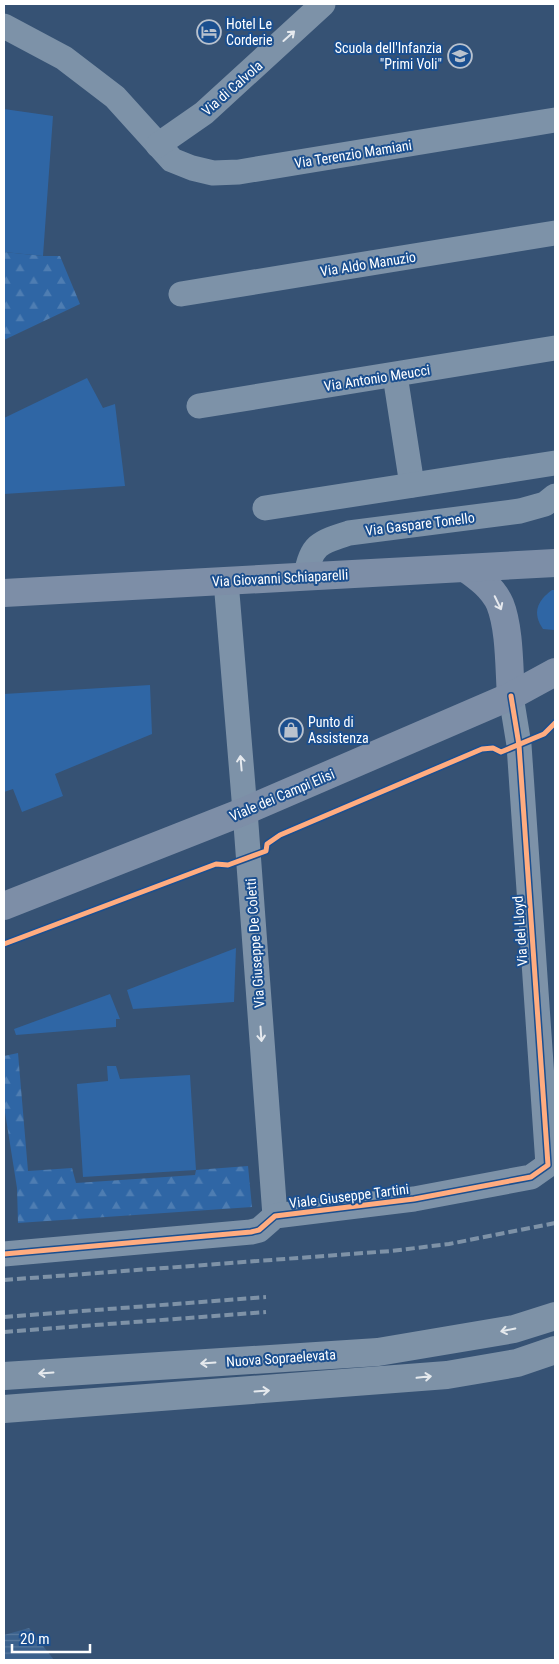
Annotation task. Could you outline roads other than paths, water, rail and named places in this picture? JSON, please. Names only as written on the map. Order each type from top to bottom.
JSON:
[{"type":"highway","name":"Nuova Sopraelevata","points":[[4,1376],[378,1352],[514,1329],[555,1316]]},
{"type":"highway","points":[[4,1409],[447,1375],[517,1363],[555,1350]]},
{"type":"highway","points":[[4,1419],[165,1398]]},
{"type":"main road","name":"Via Giovanni Schiaparelli","points":[[4,593],[555,562]]},
{"type":"main road","points":[[465,568],[490,589],[500,604],[504,620],[511,696]]},
{"type":"main road","name":"Viale dei Campi Elisi","points":[[4,906],[245,811],[511,696],[555,672]]},
{"type":"street","name":"Via di Calvola","points":[[158,145],[204,113],[323,4]]},
{"type":"street","name":"Via Terenzio Mamiani","points":[[4,26],[64,58],[115,97],[172,160],[192,168],[213,173],[239,172],[555,120]]},
{"type":"street","name":"Via Aldo Manuzio","points":[[181,294],[555,233]]},
{"type":"street","name":"Via Antonio Meucci","points":[[199,406],[555,348]]},
{"type":"street","points":[[395,375],[412,485]]},
{"type":"street","points":[[265,508],[555,463]]},
{"type":"street","name":"Via Gaspare Tonello","points":[[306,577],[308,557],[324,540],[349,533],[520,511],[545,504],[555,496]]},
{"type":"street","name":"Via Giuseppe De Coletti","points":[[226,581],[275,1216]]},
{"type":"street","name":"Via del Lloyd","points":[[511,696],[519,745],[548,1165]]},
{"type":"street","name":"Viale Giuseppe Tartini","points":[[4,1254],[251,1232],[259,1230],[275,1216],[414,1199],[531,1177],[548,1165]]},
{"type":"railway","points":[[4,1280],[391,1251],[449,1244],[555,1223]]},
{"type":"railway","points":[[4,1317],[266,1297]]},
{"type":"railway","points":[[4,1332],[266,1312]]},
{"type":"place","name":"Hotel Le Corderie","points":[[209,32]]},
{"type":"place","name":"Scuola dell'Infanzia \"Primi Voli\"","points":[[460,56]]},
{"type":"place","name":"Punto di Assistenza","points":[[291,730]]}]
